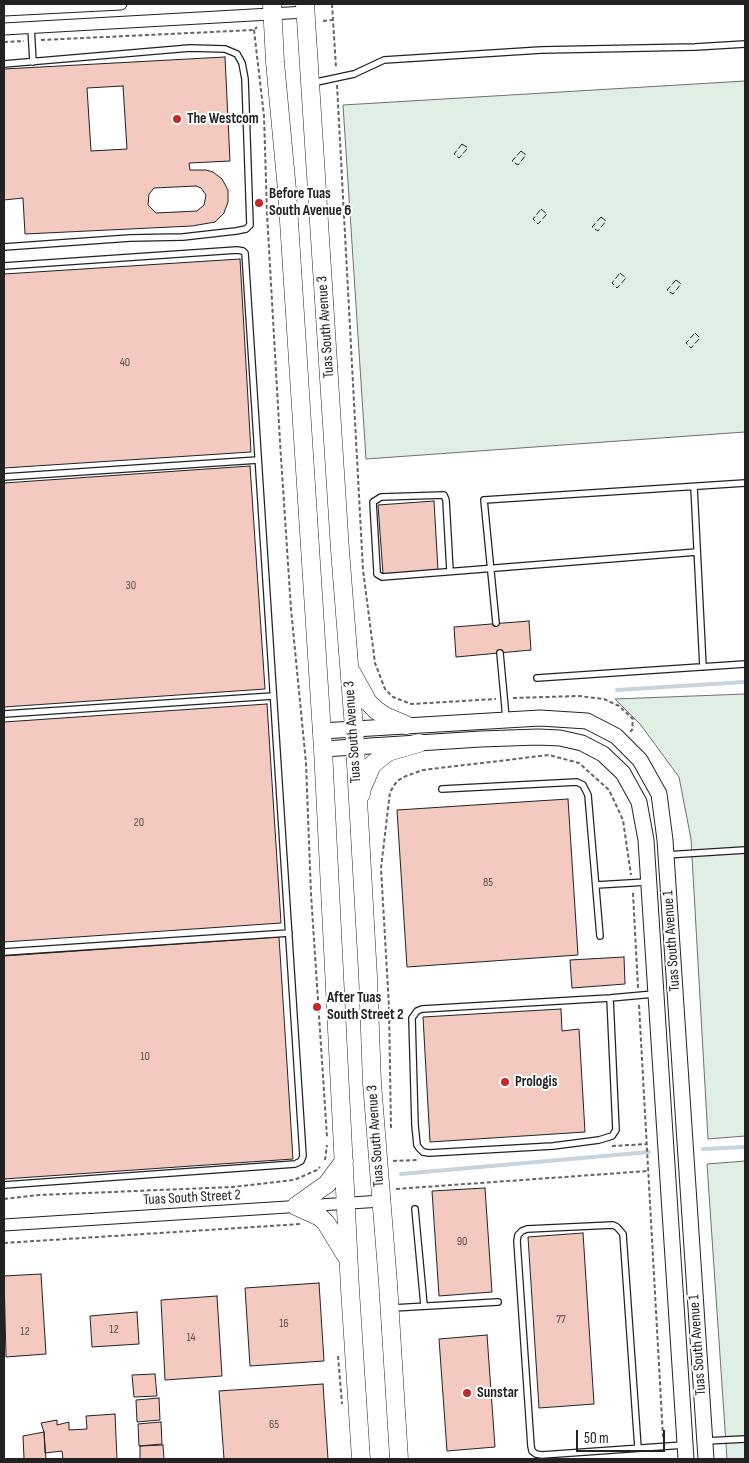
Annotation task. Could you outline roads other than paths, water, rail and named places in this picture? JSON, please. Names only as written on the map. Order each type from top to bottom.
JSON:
[{"type":"main road","name":"Tuas South Avenue 3","points":[[305,8],[348,666],[354,728],[379,1190],[388,1195],[389,1308],[399,1459]]},
{"type":"main road","name":"Tuas South Avenue 3","points":[[272,9],[287,190],[321,730],[324,749],[348,1260],[361,1459]]},
{"type":"main road","points":[[348,666],[368,702],[385,716],[406,725]]},
{"type":"main road","name":"Tuas South Avenue 1","points":[[321,730],[506,719],[540,718],[587,721],[616,736],[640,760],[659,794],[666,855],[706,1459]]},
{"type":"main road","name":"Tuas South Avenue 1","points":[[324,749],[519,737],[560,738],[582,743],[603,754],[623,773],[639,802],[646,840],[686,1452]]},
{"type":"main road","points":[[358,809],[362,788],[372,765],[388,752],[419,743]]},
{"type":"main road","points":[[296,1206],[327,1184],[344,1161]]},
{"type":"main road","points":[[296,1206],[320,1217],[326,1223],[348,1260]]},
{"type":"street","points":[[4,10],[121,4]]},
{"type":"street","points":[[4,28],[31,28],[305,8]]},
{"type":"street","name":"Tuas South Street 2","points":[[4,1225],[346,1203],[388,1195]]},
{"type":"lane","points":[[31,28],[33,62]]},
{"type":"lane","points":[[310,83],[354,74],[384,60],[540,50],[695,47],[745,44]]},
{"type":"lane","points":[[4,64],[190,48],[225,49],[236,54],[242,63],[245,79],[250,225],[246,229],[236,231],[183,237],[130,238],[4,248]]},
{"type":"lane","points":[[4,266],[243,251],[245,257],[303,1156],[301,1161],[295,1164],[4,1185]]},
{"type":"lane","points":[[4,477],[258,460]]},
{"type":"lane","points":[[496,623],[484,500],[745,483]]},
{"type":"lane","points":[[694,487],[703,667]]},
{"type":"lane","points":[[450,571],[446,500],[444,495],[381,497],[373,502],[377,571],[382,577],[698,552]]},
{"type":"lane","points":[[500,653],[506,719]]},
{"type":"lane","points":[[537,678],[745,664]]},
{"type":"lane","points":[[4,714],[273,696]]},
{"type":"lane","points":[[442,789],[577,782],[583,785],[588,795],[600,936]]},
{"type":"lane","points":[[666,855],[745,850]]},
{"type":"lane","points":[[596,885],[649,882]]},
{"type":"lane","points":[[4,952],[288,933]]},
{"type":"lane","points":[[610,998],[616,1130],[608,1139],[581,1143],[439,1152],[423,1152],[417,1146],[412,1018],[414,1014],[422,1009],[656,994]]},
{"type":"lane","points":[[415,1209],[424,1305]]},
{"type":"lane","points":[[638,1448],[623,1234],[614,1225],[527,1229],[522,1231],[518,1235],[517,1241],[532,1451],[542,1455],[638,1448],[686,1452]]},
{"type":"lane","points":[[389,1308],[498,1302]]},
{"type":"lane","points":[[704,1441],[745,1439]]},
{"type":"waterway","points":[[617,690],[745,682]]},
{"type":"waterway","points":[[703,1149],[745,1147]]},
{"type":"waterway","points":[[401,1174],[649,1152]]},
{"type":"place","name":"The Westcom","points":[[177,119]]},
{"type":"place","name":"Before Tuas South Avenue 6","points":[[259,203]]},
{"type":"place","name":"After Tuas South Street 2","points":[[317,1007]]},
{"type":"place","name":"Prologis","points":[[505,1082]]},
{"type":"place","name":"Sunstar","points":[[467,1393]]}]
